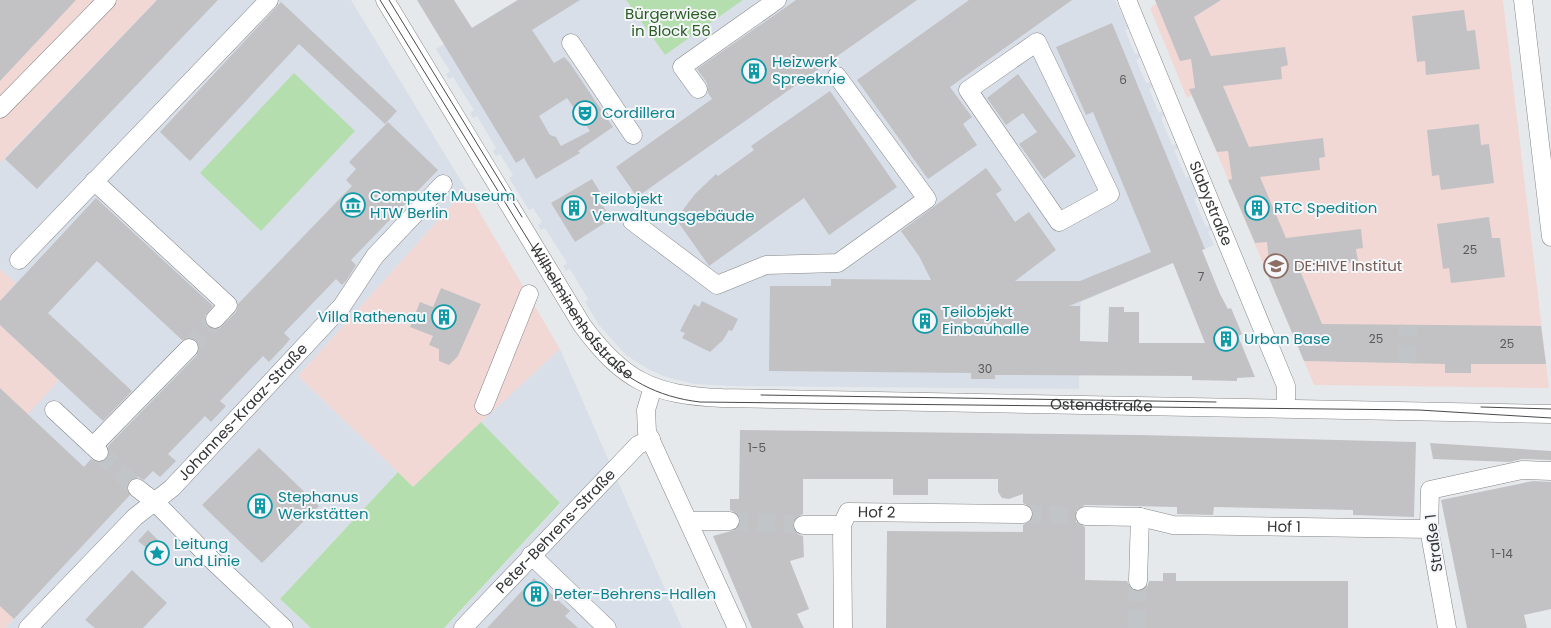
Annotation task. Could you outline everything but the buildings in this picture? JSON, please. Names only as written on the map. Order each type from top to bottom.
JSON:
[{"type":"street","points":[[0,109],[107,0]]},
{"type":"street","points":[[19,260],[269,0]]},
{"type":"street","name":"Wilhelminenhofstraße","points":[[385,0],[582,324],[614,364],[653,387],[645,419],[651,439],[737,628]]},
{"type":"street","points":[[698,89],[682,67],[777,0]]},
{"type":"street","name":"Slabystraße","points":[[1127,0],[1286,386],[1286,408]]},
{"type":"street","points":[[1523,0],[1536,35],[1543,97],[1551,238]]},
{"type":"street","points":[[1037,42],[1110,194],[1059,222],[1003,144],[968,90],[1037,42]]},
{"type":"street","points":[[571,43],[633,136]]},
{"type":"street","points":[[632,221],[717,284],[766,265],[838,263],[927,199],[837,76]]},
{"type":"street","points":[[94,181],[228,305],[215,319]]},
{"type":"street","name":"Johannes-Kraaz-Straße","points":[[28,628],[135,516],[172,488],[342,306],[375,256],[443,184]]},
{"type":"street","points":[[484,406],[530,294]]},
{"type":"street","points":[[54,410],[96,449],[188,348]]},
{"type":"street","name":"Ostendstraße","points":[[653,387],[682,396],[722,398],[1551,414]]},
{"type":"street","name":"Peter-Behrens-Straße","points":[[463,628],[638,445],[651,439]]},
{"type":"street","name":"Straße 1","points":[[1447,628],[1429,529],[1430,490],[1522,470],[1551,470]]},
{"type":"street","points":[[137,488],[155,502],[214,562],[284,628]]},
{"type":"street","name":"Hof 2","points":[[843,628],[842,525],[848,512],[1023,514]]},
{"type":"street","name":"Hof 1","points":[[1085,516],[1140,517],[1173,526],[1429,529]]},
{"type":"street","points":[[1138,581],[1140,517]]},
{"type":"street","points":[[689,522],[730,522]]},
{"type":"street","points":[[803,525],[842,525]]},
{"type":"street","points":[[531,555],[607,628]]},
{"type":"shaded area","points":[[0,0],[157,0],[0,163]]},
{"type":"shaded area","points":[[157,0],[351,0],[466,189],[298,376],[398,472],[280,599],[311,628],[5,628],[112,514],[28,414],[59,380],[0,325],[0,301],[16,283],[0,269],[0,163]]},
{"type":"shaded area","points":[[518,0],[626,0],[665,55],[743,0],[1115,0],[1129,28],[1125,30],[1135,54],[1139,53],[1141,57],[1136,60],[1146,83],[1151,82],[1153,86],[1149,89],[1159,113],[1163,111],[1165,116],[1161,118],[1172,145],[1177,144],[1179,148],[1174,150],[1186,178],[1190,176],[1199,197],[1194,199],[1206,227],[1210,225],[1212,230],[1208,232],[1214,245],[1081,302],[1079,389],[731,386],[694,384],[666,377],[648,369],[626,355],[599,325],[585,302],[588,299],[570,269],[566,271],[563,266],[567,263],[545,228],[541,230],[538,225],[542,222],[533,208],[529,210],[509,178],[513,175],[500,154],[496,156],[493,151],[496,148],[477,116],[473,118],[470,113],[474,110],[453,77],[449,79],[446,74],[450,71],[436,49]]},
{"type":"shaded area","points":[[1162,0],[1503,0],[1549,388],[1314,385],[1192,95],[1187,98],[1150,8]]},
{"type":"shaded area","points":[[466,189],[560,349],[413,487],[298,376]]},
{"type":"shaded area","points":[[0,269],[17,283],[0,301]]},
{"type":"shaded area","points":[[0,325],[59,380],[112,514],[5,628],[0,628]]},
{"type":"shaded area","points":[[560,349],[682,628],[444,628],[560,504],[481,422]]},
{"type":"green space","name":"Bürgerwiese in Block 56","points":[[626,0],[743,0],[665,55]]},
{"type":"green space","points":[[294,73],[355,131],[261,231],[200,173]]},
{"type":"green space","points":[[481,422],[560,503],[444,628],[311,628],[280,599],[398,472],[413,487]]},
{"type":"tunnel","points":[[189,348],[215,319]]},
{"type":"tunnel","points":[[1407,363],[1408,325]]},
{"type":"tunnel","points":[[99,452],[137,488]]},
{"type":"tunnel","points":[[1023,514],[1085,516]]},
{"type":"tunnel","points":[[730,521],[803,525]]},
{"type":"tunnel","points":[[1137,628],[1138,581]]},
{"type":"tram line","points":[[380,0],[595,348],[630,377],[643,385],[670,396],[700,402],[1419,410],[1551,418]]},
{"type":"tram line","points":[[389,0],[522,217]]},
{"type":"tram line","points":[[761,395],[1216,402]]},
{"type":"tram line","points":[[1481,407],[1551,409]]},
{"type":"place","name":"Heizwerk Spreeknie","points":[[754,71]]},
{"type":"place","name":"Cordillera","points":[[585,113]]},
{"type":"place","name":"Computer Museum HTW Berlin","points":[[353,205]]},
{"type":"place","name":"Teilobjekt Verwaltungsgebäude","points":[[574,208]]},
{"type":"place","name":"RTC Spedition","points":[[1257,208]]},
{"type":"place","name":"DE:HIVE Institut","points":[[1276,266]]},
{"type":"place","name":"Villa Rathenau","points":[[444,317]]},
{"type":"place","name":"Teilobjekt Einbauhalle","points":[[925,321]]},
{"type":"place","name":"Urban Base","points":[[1226,339]]},
{"type":"place","name":"Stephanus Werkstätten","points":[[260,506]]},
{"type":"place","name":"Leitung und Linie","points":[[157,553]]},
{"type":"place","name":"Peter-Behrens-Hallen","points":[[536,594]]}]
